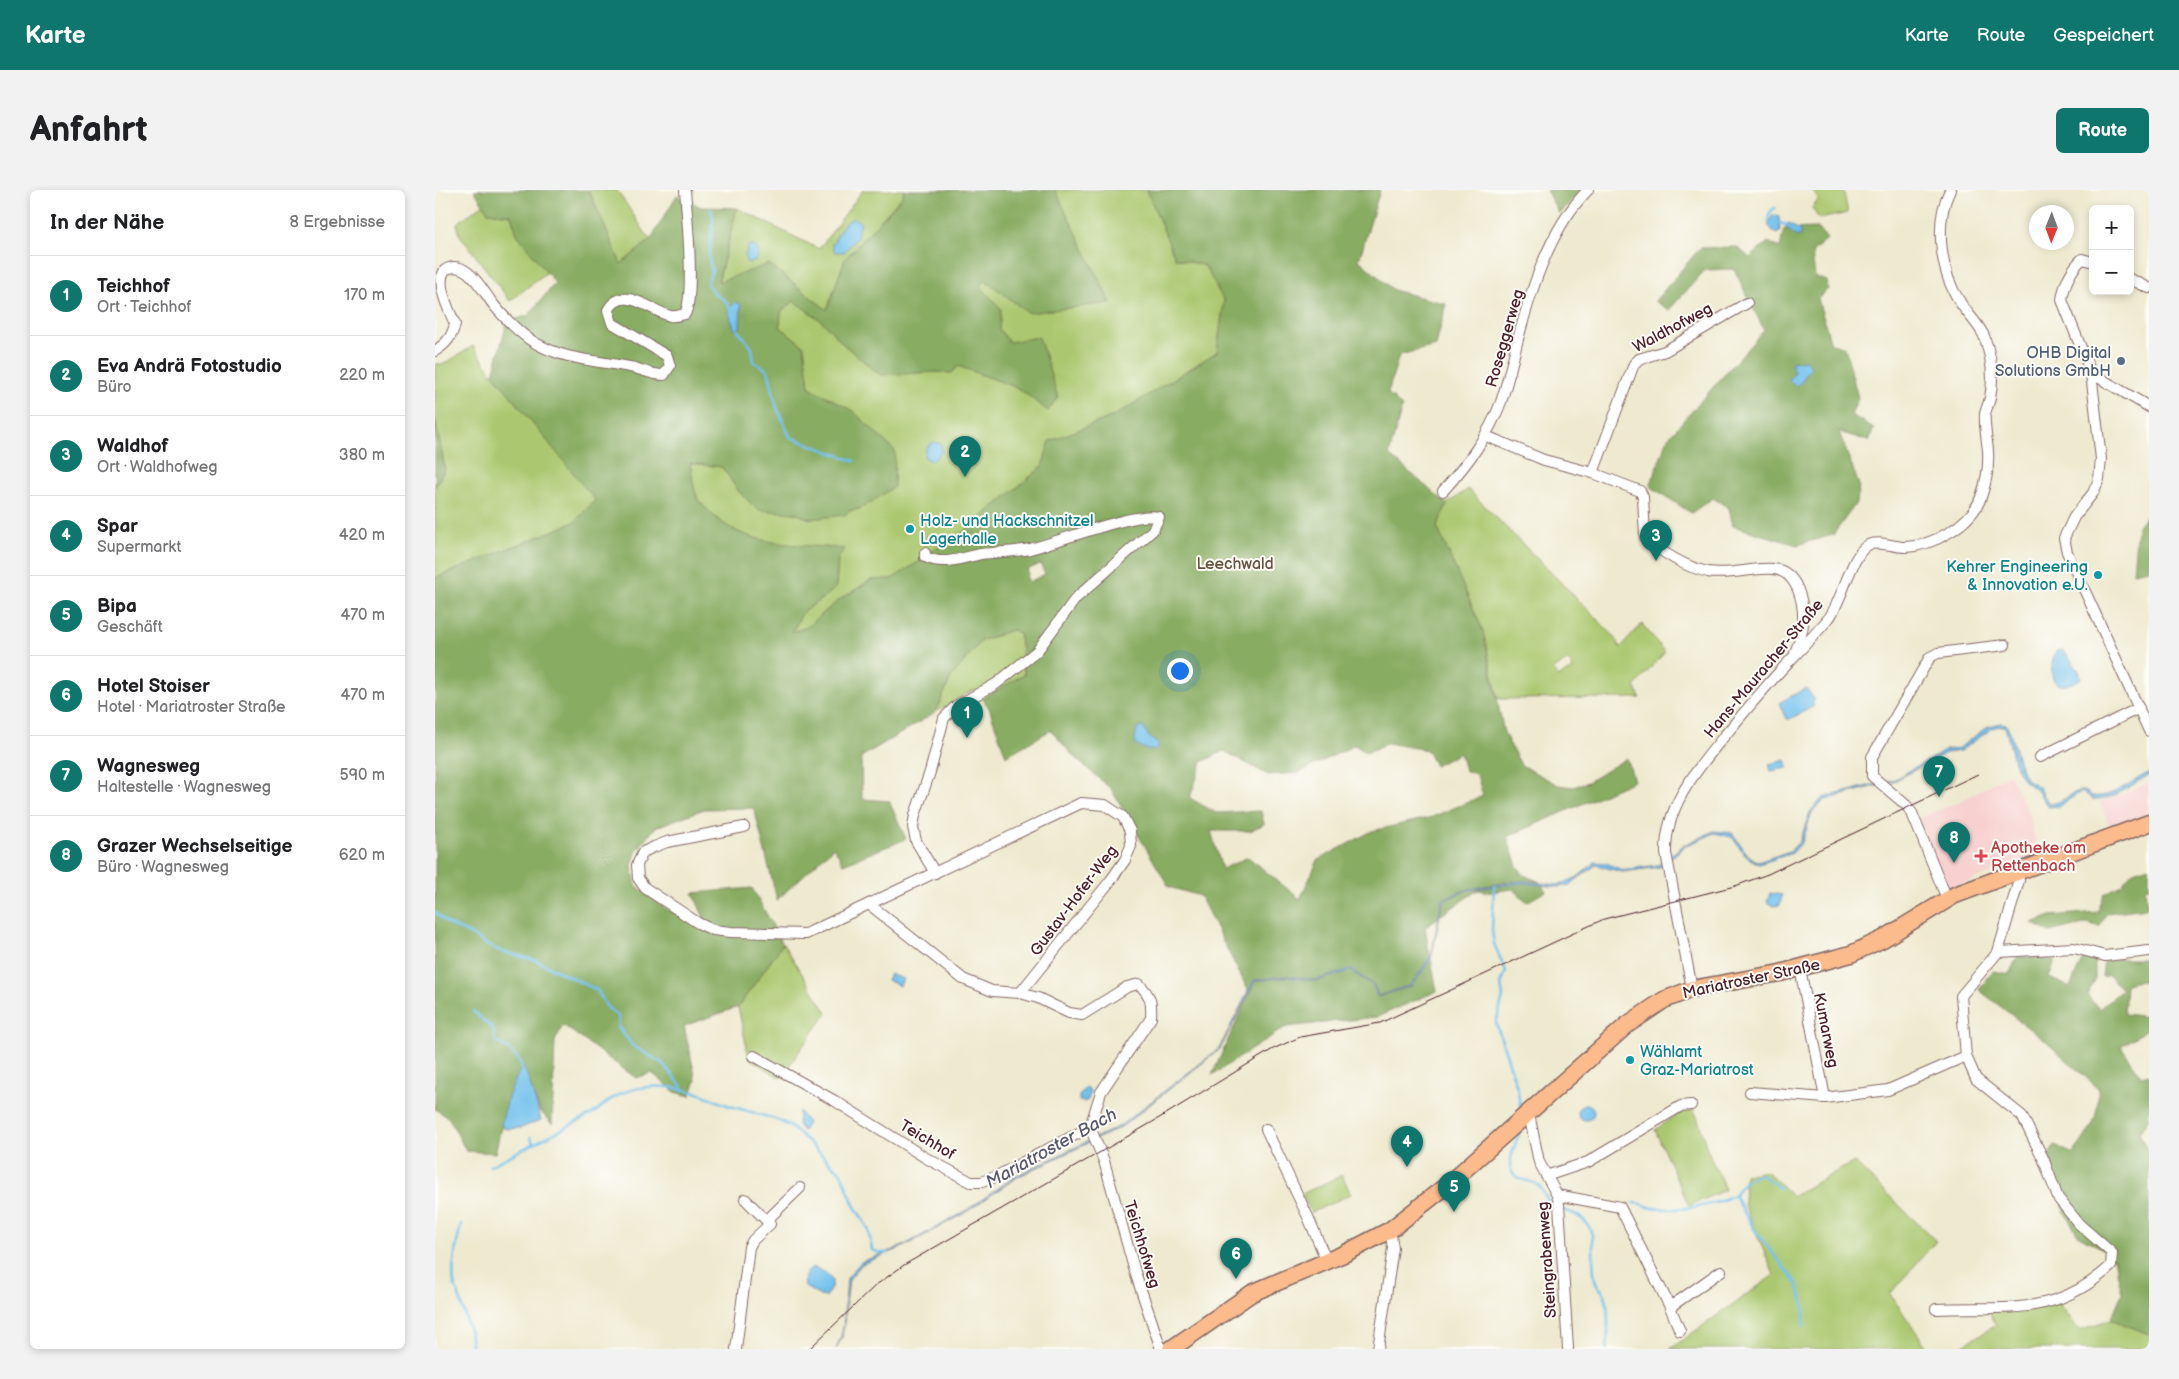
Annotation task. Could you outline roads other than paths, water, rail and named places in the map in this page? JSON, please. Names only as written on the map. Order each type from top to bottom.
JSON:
[{"type":"main road","name":"Mariatroster Straße","points":[[1171,1349],[1252,1293],[1327,1262],[1390,1230],[1446,1186],[1637,1017],[1664,1000],[1693,989],[1800,968],[1835,959],[1867,947],[1947,900],[2149,823]]},
{"type":"street","points":[[435,351],[446,344],[453,333],[455,324],[439,297],[437,286],[439,277],[444,270],[461,268],[474,278],[507,319],[537,345],[557,354],[635,369],[654,375],[664,375],[670,366],[667,356],[612,324],[607,310],[612,302],[621,298],[630,298],[672,316],[685,314],[689,306],[690,289],[685,190]]},
{"type":"street","name":"Roseggerweg","points":[[1443,492],[1486,436],[1501,402],[1527,310],[1547,250],[1566,216],[1588,190]]},
{"type":"street","name":"Hans-Mauracher-Straße","points":[[1693,989],[1668,866],[1665,840],[1669,823],[1684,787],[1757,696],[1830,616],[1839,600],[1857,555],[1868,545],[1881,543],[1904,547],[1925,544],[1943,535],[1971,515],[1981,499],[1988,468],[1985,413],[1990,398],[1991,370],[1983,336],[1973,319],[1959,302],[1945,268],[1942,225],[1943,211],[1950,190]]},
{"type":"street","points":[[2089,261],[2082,259],[2075,266],[2063,290],[2062,300],[2091,373],[2101,459],[2099,479],[2093,494],[2074,517],[2064,538],[2067,552],[2149,731]]},
{"type":"street","points":[[2134,281],[2149,288]]},
{"type":"street","name":"Waldhofweg","points":[[1593,473],[1634,364],[1639,359],[1665,351],[1747,303]]},
{"type":"street","points":[[2091,373],[2149,407]]},
{"type":"street","points":[[1486,436],[1544,460],[1593,473],[1640,491],[1643,497],[1645,537],[1655,546],[1686,566],[1709,572],[1730,573],[1773,569],[1788,574],[1797,586],[1803,605],[1803,625],[1794,656]]},
{"type":"street","points":[[744,827],[654,846],[643,852],[637,865],[638,878],[645,888],[698,923],[713,930],[806,934],[935,873],[916,841],[913,827],[944,718],[956,706],[996,684],[1037,651],[1076,598],[1153,530],[1159,517],[1133,519],[1029,549],[981,554],[960,560],[932,560],[925,556],[925,553]]},
{"type":"street","points":[[1947,900],[1912,813],[1873,777],[1871,757],[1930,657],[1937,653],[2005,645]]},
{"type":"street","points":[[2040,757],[2139,708]]},
{"type":"street","name":"Gustav-Hofer-Weg","points":[[935,873],[1081,803],[1105,805],[1123,817],[1130,831],[1131,846],[1125,860],[1020,993]]},
{"type":"street","points":[[1936,1309],[2003,1309],[2042,1304],[2074,1292],[2094,1281],[2111,1266],[2112,1253],[2079,1224],[2058,1198],[2043,1158],[2022,1116],[1976,1079],[1966,1056],[1961,996],[1998,952],[2019,878],[2017,872]]},
{"type":"street","points":[[869,904],[963,979],[992,991],[1020,993],[1038,998],[1069,1013],[1082,1015],[1127,987],[1139,984],[1149,994],[1152,1004],[1151,1018],[1101,1092],[1092,1130]]},
{"type":"street","points":[[1998,952],[2074,948],[2105,956],[2149,951]]},
{"type":"street","name":"Kumarweg","points":[[1800,968],[1825,1098]]},
{"type":"street","name":"Teichhof","points":[[754,1056],[835,1101],[927,1158],[971,1182],[982,1182],[997,1176],[1092,1130]]},
{"type":"street","points":[[1750,1092],[1825,1098],[1888,1090],[1966,1056]]},
{"type":"street","points":[[1546,1176],[1588,1162],[1681,1106],[1691,1105]]},
{"type":"street","name":"Steingrabenweg","points":[[1521,1120],[1530,1119],[1535,1150],[1558,1199],[1568,1349]]},
{"type":"street","points":[[1266,1129],[1309,1219],[1327,1262]]},
{"type":"street","name":"Teichhofweg","points":[[1092,1130],[1135,1272],[1161,1349]]},
{"type":"street","points":[[737,1349],[747,1254],[753,1240],[800,1188]]},
{"type":"street","points":[[745,1199],[767,1224]]},
{"type":"street","points":[[1558,1199],[1621,1207],[1670,1307],[1679,1331]]},
{"type":"street","points":[[1378,1349],[1393,1248],[1390,1230]]},
{"type":"street","points":[[1670,1307],[1721,1271]]},
{"type":"water","points":[[1773,215],[1779,217],[1780,232],[1776,234],[1768,225]]},
{"type":"water","points":[[854,218],[861,223],[857,232],[858,236],[844,252],[835,252],[832,245],[838,233],[846,222]]},
{"type":"water","points":[[1789,223],[1800,231],[1800,236],[1795,236],[1785,226]]},
{"type":"water","points":[[752,244],[758,250],[757,260],[750,263],[746,262],[745,256],[748,246]]},
{"type":"water","points":[[736,302],[741,305],[740,328],[735,330],[729,314],[730,307]]},
{"type":"water","points":[[1806,360],[1811,367],[1799,385],[1792,384],[1789,379],[1795,373],[1792,369],[1792,362]]},
{"type":"water","points":[[933,442],[941,444],[942,452],[932,461],[924,457],[926,448]]},
{"type":"water","points":[[2063,650],[2079,671],[2081,678],[2064,685],[2054,681],[2052,675],[2056,651]]},
{"type":"water","points":[[1806,688],[1815,700],[1812,702],[1814,706],[1790,719],[1786,719],[1779,703]]},
{"type":"water","points":[[2000,723],[2006,724],[2010,732],[2019,764],[2026,779],[2039,787],[2049,804],[2061,801],[2081,791],[2087,792],[2092,796],[2107,795],[2149,773],[2149,775],[2108,798],[2093,800],[2081,792],[2059,806],[2048,807],[2037,790],[2024,781],[2015,765],[2005,726],[1994,727],[1960,751],[1946,753],[1896,780],[1825,800],[1812,812],[1802,842],[1792,853],[1759,864],[1747,857],[1732,837],[1714,833],[1685,846],[1660,867],[1622,872],[1596,865],[1569,885],[1559,887],[1523,883],[1467,890],[1443,901],[1431,959],[1412,986],[1377,997],[1373,985],[1350,971],[1317,981],[1287,977],[1255,981],[1220,1049],[1121,1127],[1017,1177],[963,1214],[901,1248],[862,1264],[849,1279],[844,1317],[847,1278],[861,1262],[901,1247],[963,1213],[1016,1176],[1120,1126],[1219,1049],[1254,980],[1287,976],[1317,980],[1350,969],[1374,985],[1378,996],[1411,985],[1431,956],[1442,900],[1467,889],[1522,881],[1559,885],[1578,877],[1595,862],[1606,863],[1622,870],[1658,865],[1684,845],[1714,831],[1732,833],[1748,855],[1758,862],[1790,851],[1800,841],[1810,812],[1823,798],[1895,779],[1946,750],[1959,748],[1987,727]]},
{"type":"water","points":[[1143,727],[1149,737],[1159,745],[1156,750],[1137,746],[1136,733],[1138,728]]},
{"type":"water","points":[[1786,760],[1788,768],[1771,771],[1769,764]]},
{"type":"water","points":[[1770,893],[1782,895],[1780,905],[1773,906],[1767,902]]},
{"type":"water","points":[[890,974],[903,979],[900,986],[887,980]]},
{"type":"water","points":[[522,1065],[527,1074],[541,1120],[521,1128],[505,1129],[501,1124],[509,1095]]},
{"type":"water","points":[[1085,1088],[1090,1092],[1088,1100],[1084,1102],[1079,1101],[1079,1096]]},
{"type":"water","points":[[1586,1104],[1594,1112],[1586,1120],[1578,1112]]},
{"type":"water","points":[[799,1111],[808,1123],[803,1131],[798,1125]]},
{"type":"water","points":[[813,1267],[826,1273],[832,1280],[832,1285],[826,1297],[820,1296],[805,1287],[805,1276]]},
{"type":"waterway","points":[[1769,221],[1769,213],[1775,208]]},
{"type":"waterway","points":[[711,209],[713,219],[709,260],[712,270],[707,284],[716,295],[725,300],[731,309]]},
{"type":"waterway","points":[[1780,223],[1786,225]]},
{"type":"waterway","points":[[737,329],[752,348],[754,362],[768,370],[777,408],[790,437],[854,461]]},
{"type":"waterway","points":[[1494,886],[1492,930],[1494,944],[1506,971],[1501,984],[1503,997],[1496,1023],[1517,1087],[1521,1110]]},
{"type":"waterway","points":[[435,912],[448,924],[470,934],[487,945],[503,952],[535,960],[597,990],[607,1007],[618,1016],[619,1028],[633,1046],[662,1063],[685,1090],[788,1125],[841,1173],[854,1205],[868,1228],[872,1250],[887,1253]]},
{"type":"waterway","points":[[473,1011],[493,1029],[495,1041],[515,1055],[522,1068]]},
{"type":"waterway","points":[[531,1137],[533,1144],[592,1114],[610,1100],[627,1091],[646,1087],[666,1087],[685,1090]]},
{"type":"waterway","points":[[1520,1130],[1510,1162],[1513,1174],[1540,1187],[1550,1204],[1556,1208]]},
{"type":"waterway","points":[[490,1166],[533,1144]]},
{"type":"waterway","points":[[1734,1195],[1746,1181],[1762,1175],[1780,1188]]},
{"type":"waterway","points":[[1634,1203],[1653,1208],[1674,1209],[1715,1203],[1734,1195],[1754,1229],[1797,1284],[1804,1305],[1804,1327]]},
{"type":"waterway","points":[[1563,1210],[1576,1215],[1585,1222],[1593,1238],[1595,1279],[1605,1295],[1607,1306],[1607,1349]]},
{"type":"waterway","points":[[461,1224],[454,1259],[453,1278],[471,1336],[471,1349]]},
{"type":"tram line","points":[[809,1349],[876,1285],[904,1265],[1151,1123],[1273,1049],[1300,1037],[1380,1023],[1604,919],[1735,886],[1768,874],[1978,774]]},
{"type":"place","name":"OHB Digital Solutions GmbH","points":[[2121,361]]},
{"type":"place","name":"Eva Andrä Fotostudio","points":[[965,477]]},
{"type":"place","name":"Holz- und Hackschnitzel Lagerhalle","points":[[910,529]]},
{"type":"place","name":"Waldhof","points":[[1656,561]]},
{"type":"place","name":"Kehrer Engineering & Innovation e.U.","points":[[2098,575]]},
{"type":"place","name":"Teichhof","points":[[967,738]]},
{"type":"place","name":"Wagnesweg","points":[[1939,797]]},
{"type":"place","name":"Apotheke am Rettenbach","points":[[1981,856]]},
{"type":"place","name":"Grazer Wechselseitige","points":[[1954,863]]},
{"type":"place","name":"Wählamt Graz-Mariatrost","points":[[1630,1060]]},
{"type":"place","name":"Spar","points":[[1407,1167]]},
{"type":"place","name":"Bipa","points":[[1454,1212]]},
{"type":"place","name":"Hotel Stoiser","points":[[1236,1279]]},
{"type":"park label","name":"Leechwald","points":[[1235,563]]},
{"type":"water label","name":"Mariatroster Bach","points":[[1051,1148]]}]
